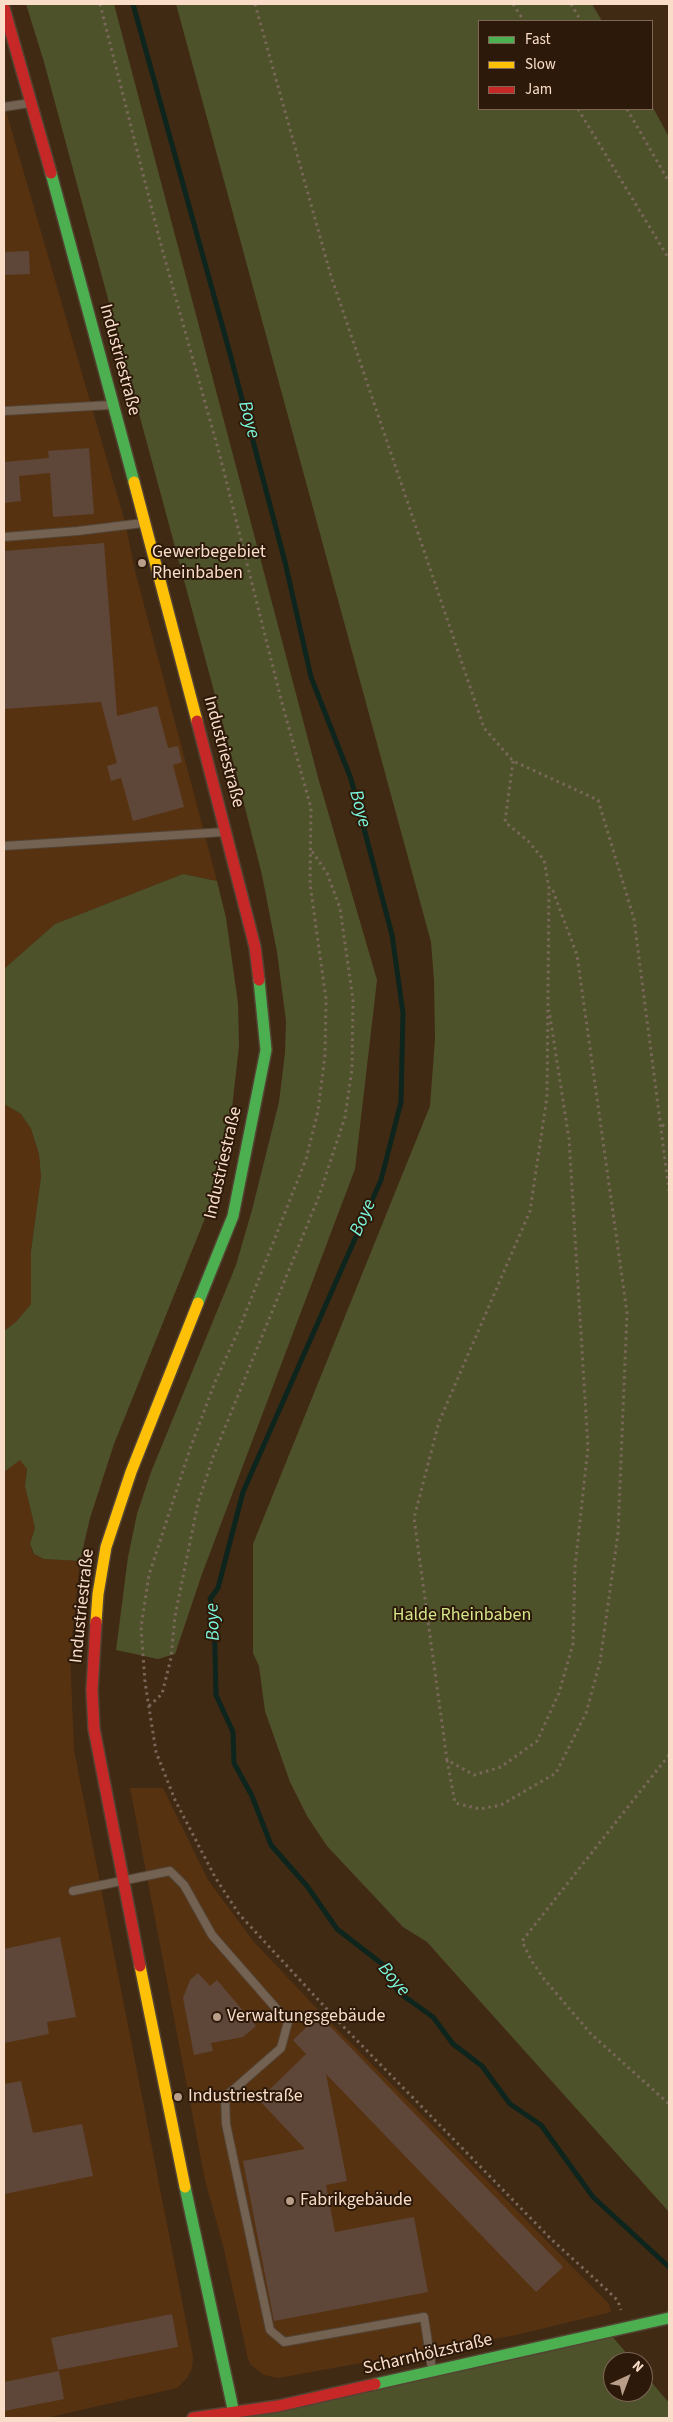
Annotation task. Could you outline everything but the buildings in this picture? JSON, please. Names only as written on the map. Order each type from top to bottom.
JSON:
[{"type":"street","name":"Industriestraße","points":[[4,8],[32,103],[145,523],[255,947],[266,1050],[233,1216],[134,1463],[106,1547],[98,1594],[94,1644],[94,1729],[166,2101],[235,2416]]},
{"type":"street","name":"Scharnhölzstraße","points":[[193,2418],[235,2416],[669,2318]]},
{"type":"lane","points":[[4,107],[32,103]]},
{"type":"lane","points":[[4,411],[113,405]]},
{"type":"lane","points":[[4,537],[145,523]]},
{"type":"lane","points":[[4,846],[226,832]]},
{"type":"lane","points":[[73,1891],[170,1871],[184,1885],[212,1935],[288,2022],[281,2048],[225,2097],[226,2124],[270,2330],[284,2342],[424,2317],[433,2372]]},
{"type":"path","points":[[100,4],[161,244],[220,456],[310,808],[310,884],[326,999],[325,1055],[318,1112],[306,1159],[240,1327],[215,1382],[190,1449],[149,1576],[141,1627],[149,1707],[156,1752],[163,1774],[215,1877],[239,1914],[363,2048],[551,2239],[618,2301],[628,2327]]},
{"type":"path","points":[[255,4],[332,276],[484,728],[513,761],[598,800],[634,919],[669,1191]]},
{"type":"path","points":[[513,4],[523,20]]},
{"type":"path","points":[[571,4],[580,20]]},
{"type":"path","points":[[579,110],[669,259]]},
{"type":"path","points":[[628,110],[669,182]]},
{"type":"path","points":[[513,761],[505,822],[528,842],[544,860],[549,888],[547,1097],[530,1211],[439,1422],[414,1518],[447,1760],[455,1804],[480,1809],[502,1805],[556,1773],[586,1712],[600,1662],[618,1534],[627,1313],[577,955],[553,891],[549,888]]},
{"type":"path","points":[[149,1707],[162,1694],[171,1658],[183,1573],[204,1484],[319,1196],[344,1117],[352,1068],[353,1000],[340,908],[326,872],[311,850]]},
{"type":"path","points":[[447,1760],[474,1775],[501,1767],[537,1741],[559,1694],[573,1644],[575,1567],[588,1447],[569,1139],[549,1010]]},
{"type":"path","points":[[662,1125],[669,1127]]},
{"type":"path","points":[[669,1755],[522,1941],[531,1960],[544,1979],[591,2034],[669,2104]]},
{"type":"shaded area","points":[[4,104],[125,522],[135,571],[217,881],[183,874],[55,924],[4,969]]},
{"type":"shaded area","points":[[4,1104],[21,1114],[31,1129],[39,1154],[41,1177],[31,1251],[31,1304],[16,1322],[4,1331]]},
{"type":"shaded area","points":[[20,1459],[27,1469],[25,1486],[35,1528],[30,1544],[33,1554],[44,1559],[80,1561],[70,1655],[74,1750],[193,2357],[192,2368],[187,2378],[177,2388],[46,2418],[4,2418],[4,1472]]},
{"type":"shaded area","points":[[130,1788],[163,1788],[208,1880],[254,1942],[325,2017],[609,2304],[611,2312],[516,2335],[278,2378],[264,2375],[251,2365],[248,2359],[223,2245],[205,2180]]},
{"type":"green space","points":[[26,4],[114,4],[319,781],[377,980],[355,1169],[202,1574],[175,1654],[158,1659],[116,1650],[128,1557],[137,1514],[151,1472],[236,1265],[279,1102],[285,1053],[286,1021],[277,952],[262,875],[238,780],[44,62]]},
{"type":"green space","name":"Halde Rheinbaben","points":[[176,4],[592,4],[601,20],[478,20],[478,110],[653,110],[653,108],[669,137],[669,2212],[427,1942],[403,1927],[327,1846],[307,1816],[290,1782],[265,1711],[259,1666],[253,1653],[253,1544],[430,1106],[435,1039],[431,942]]},
{"type":"green space","points":[[183,874],[217,881],[226,918],[238,1003],[239,1046],[230,1126],[212,1201],[114,1444],[90,1518],[80,1561],[44,1559],[34,1554],[30,1544],[35,1528],[25,1486],[27,1469],[20,1460],[4,1472],[4,1331],[16,1322],[31,1304],[31,1251],[41,1177],[39,1154],[31,1129],[21,1114],[4,1104],[4,969],[55,924]]},
{"type":"green space","points":[[611,2335],[625,2352],[603,2352],[603,2402],[653,2402],[653,2384],[669,2403],[669,2418],[239,2418]]},
{"type":"waterway","name":"Boye","points":[[133,4],[229,350],[285,562],[311,677],[351,779],[392,935],[403,1013],[401,1102],[381,1180],[243,1492],[218,1588],[210,1599],[214,1609],[216,1695],[233,1732],[234,1763],[252,1796],[271,1845],[307,1886],[337,1929],[386,1967],[398,1992],[433,2017],[453,2044],[482,2066],[510,2104],[541,2125],[593,2197],[669,2267]]},
{"type":"traffic: fast","points":[[51,173],[134,482]]},
{"type":"traffic: fast","points":[[198,1303],[233,1216],[266,1050],[259,980]]},
{"type":"traffic: fast","points":[[185,2187],[235,2418]]},
{"type":"traffic: fast","points":[[375,2384],[669,2318]]},
{"type":"traffic: slow","points":[[134,482],[197,721]]},
{"type":"traffic: slow","points":[[96,1622],[98,1594],[106,1547],[131,1472],[198,1303]]},
{"type":"traffic: slow","points":[[140,1966],[185,2187]]},
{"type":"traffic: jam","points":[[4,8],[51,173]]},
{"type":"traffic: jam","points":[[197,721],[255,947],[259,980]]},
{"type":"traffic: jam","points":[[96,1622],[92,1690],[94,1729],[140,1966]]},
{"type":"traffic: jam","points":[[193,2418],[278,2406],[375,2384]]},
{"type":"place","name":"Gewerbegebiet Rheinbaben","points":[[142,563]]},
{"type":"place","name":"Verwaltungsgebäude","points":[[217,2017]]},
{"type":"place","name":"Industriestraße","points":[[178,2097]]},
{"type":"place","name":"Fabrikgebäude","points":[[290,2201]]}]
